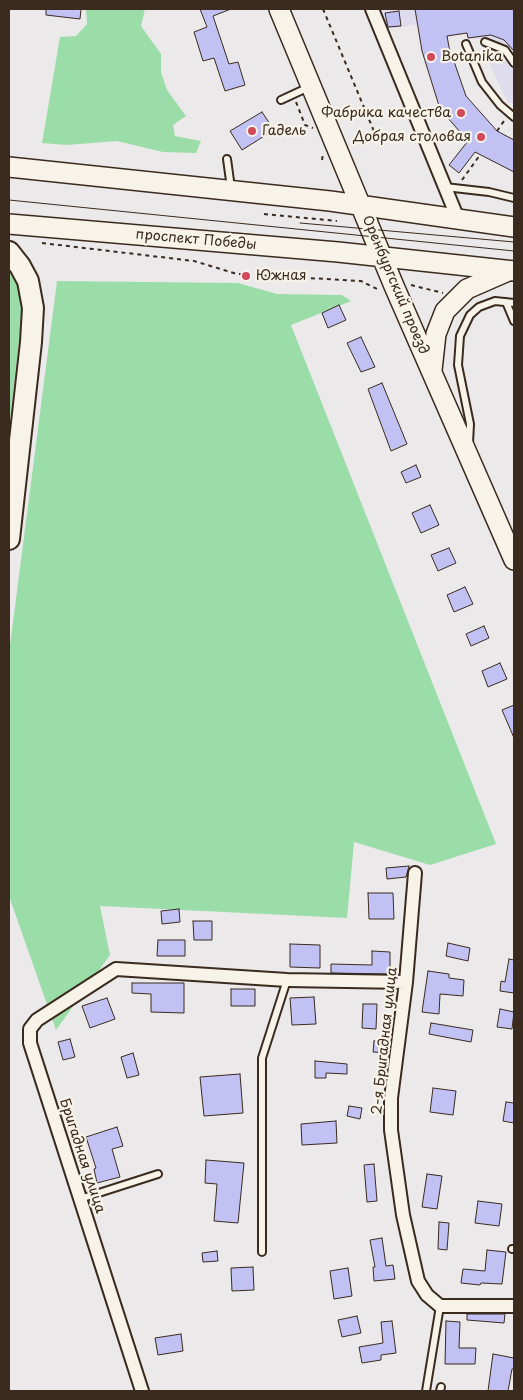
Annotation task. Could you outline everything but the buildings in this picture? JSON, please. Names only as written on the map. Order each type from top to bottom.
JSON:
[{"type":"main road","name":"Оренбургский проезд","points":[[279,9],[382,258],[514,560]]},
{"type":"main road","points":[[9,168],[361,205],[514,227]]},
{"type":"main road","name":"проспект Победы","points":[[9,224],[512,270]]},
{"type":"main road","points":[[9,252],[20,266],[28,281],[33,308],[31,342],[9,539]]},
{"type":"main road","points":[[431,371],[436,334],[445,311],[467,289],[512,270]]},
{"type":"street","points":[[372,9],[451,188],[458,219]]},
{"type":"street","name":"2-я Бригадная улица","points":[[415,874],[406,982],[391,1098],[391,1130],[403,1215],[418,1281],[427,1295],[440,1306]]},
{"type":"street","name":"Бригадная улица","points":[[142,1391],[30,1043],[30,1029],[37,1020],[116,969],[287,980]]},
{"type":"street","points":[[287,980],[406,982]]},
{"type":"street","points":[[440,1306],[514,1306]]},
{"type":"lane","points":[[485,42],[505,50],[514,63]]},
{"type":"lane","points":[[466,44],[482,82],[512,115]]},
{"type":"lane","points":[[281,100],[311,87]]},
{"type":"lane","points":[[226,160],[231,191]]},
{"type":"lane","points":[[451,188],[490,192],[514,198]]},
{"type":"lane","points":[[467,449],[470,424],[458,366],[460,336],[470,315],[479,307],[495,301],[514,303]]},
{"type":"lane","points":[[506,302],[514,321]]},
{"type":"lane","points":[[262,1252],[262,1058],[287,980]]},
{"type":"lane","points":[[80,1199],[158,1174]]},
{"type":"lane","points":[[426,1391],[440,1306]]},
{"type":"path","points":[[323,9],[378,140]]},
{"type":"path","points":[[497,131],[512,115]]},
{"type":"path","points":[[451,188],[480,155]]},
{"type":"path","points":[[264,214],[337,220]]},
{"type":"path","points":[[39,243],[194,261],[236,274],[361,281],[378,290],[384,288]]},
{"type":"path","points":[[406,284],[446,294]]},
{"type":"shaded area","points":[[377,9],[415,9],[418,24],[385,30]]},
{"type":"shaded area","points":[[469,9],[514,9],[514,102],[508,103],[485,55],[481,39],[468,39],[467,33],[472,25]]},
{"type":"green space","points":[[86,9],[145,9],[141,26],[161,54],[161,72],[167,90],[186,116],[173,125],[175,136],[201,141],[196,153],[163,152],[117,141],[67,145],[42,143],[60,37],[76,36],[87,24]]},
{"type":"green space","points":[[9,267],[14,273],[20,294],[22,314],[9,428]]},
{"type":"green space","points":[[57,281],[238,283],[277,294],[342,295],[351,301],[291,325],[496,844],[430,865],[354,842],[347,918],[100,906],[110,955],[56,1030],[9,896],[9,653]]},
{"type":"tram line","points":[[9,200],[514,251]]},
{"type":"tram line","points":[[300,223],[514,242]]},
{"type":"place","name":"Botanika","points":[[431,57]]},
{"type":"place","name":"Фабрика качества","points":[[461,113]]},
{"type":"place","name":"Гадель","points":[[252,131]]},
{"type":"place","name":"Добрая столовая","points":[[481,137]]},
{"type":"place","name":"Южная","points":[[246,276]]}]
